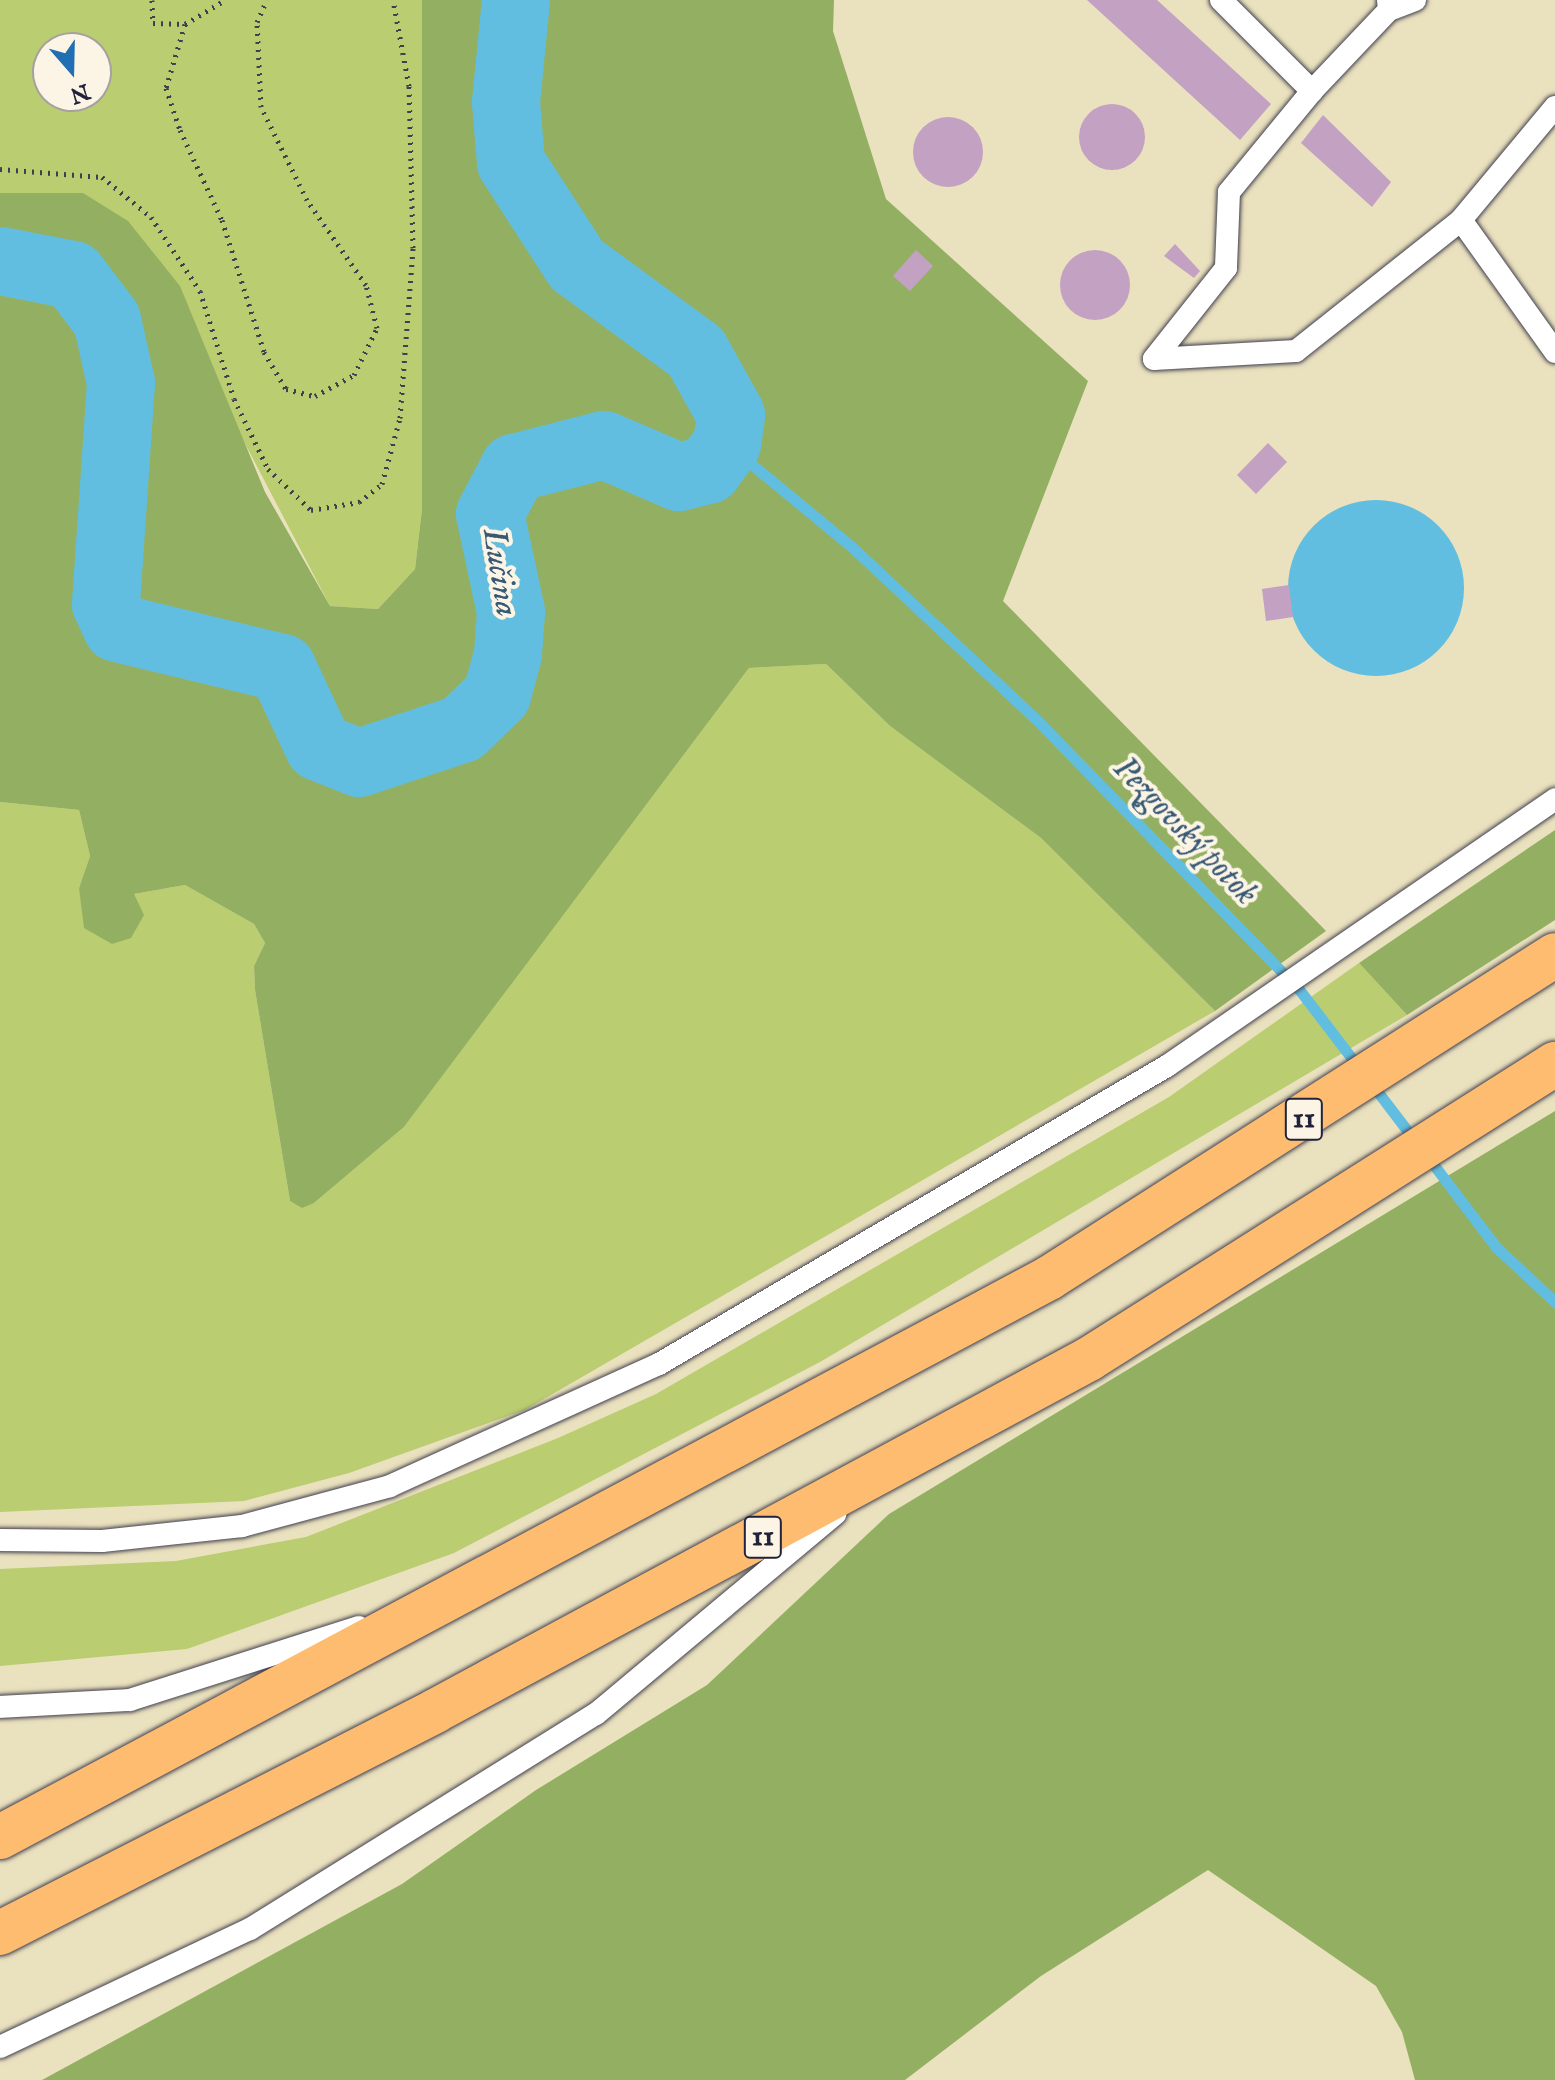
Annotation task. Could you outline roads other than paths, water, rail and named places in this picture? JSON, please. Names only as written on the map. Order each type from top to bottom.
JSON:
[{"type":"highway","name":"11","points":[[0,1837],[1049,1278],[1555,955]]},
{"type":"highway","name":"11","points":[[0,1933],[886,1471],[1102,1351],[1555,1064]]},
{"type":"lane","points":[[1221,0],[1312,91]]},
{"type":"lane","points":[[1415,0],[1389,5],[1312,91],[1229,192],[1226,268],[1154,359],[1296,351],[1461,220],[1555,107]]},
{"type":"lane","points":[[1461,220],[1555,352]]},
{"type":"lane","points":[[0,1540],[102,1541],[242,1526],[390,1486],[645,1371],[1167,1066],[1555,799]]},
{"type":"lane","points":[[0,2047],[250,1929],[596,1714],[886,1471]]},
{"type":"lane","points":[[0,1707],[130,1700],[459,1595]]},
{"type":"water","points":[[1376,500],[1410,506],[1438,526],[1458,554],[1464,588],[1458,622],[1438,650],[1410,670],[1376,676],[1342,670],[1314,650],[1294,622],[1288,588],[1294,554],[1314,526],[1342,506]]},
{"type":"waterway","name":"Lučina","points":[[0,261],[73,275],[107,320],[121,383],[106,604],[117,628],[282,668],[319,747],[359,763],[462,729],[497,695],[508,654],[511,612],[490,514],[514,468],[604,445],[679,477],[708,470],[727,444],[731,415],[696,352],[577,265],[511,163],[506,102],[516,0]]},
{"type":"waterway","name":"Pezgovský potok","points":[[727,444],[852,547],[1036,719],[1298,988],[1360,1069]]},
{"type":"waterway","name":"Pezgovský potok","points":[[1371,1083],[1416,1142]]},
{"type":"waterway","name":"Pezgovský potok","points":[[1427,1156],[1496,1247],[1555,1302]]}]
